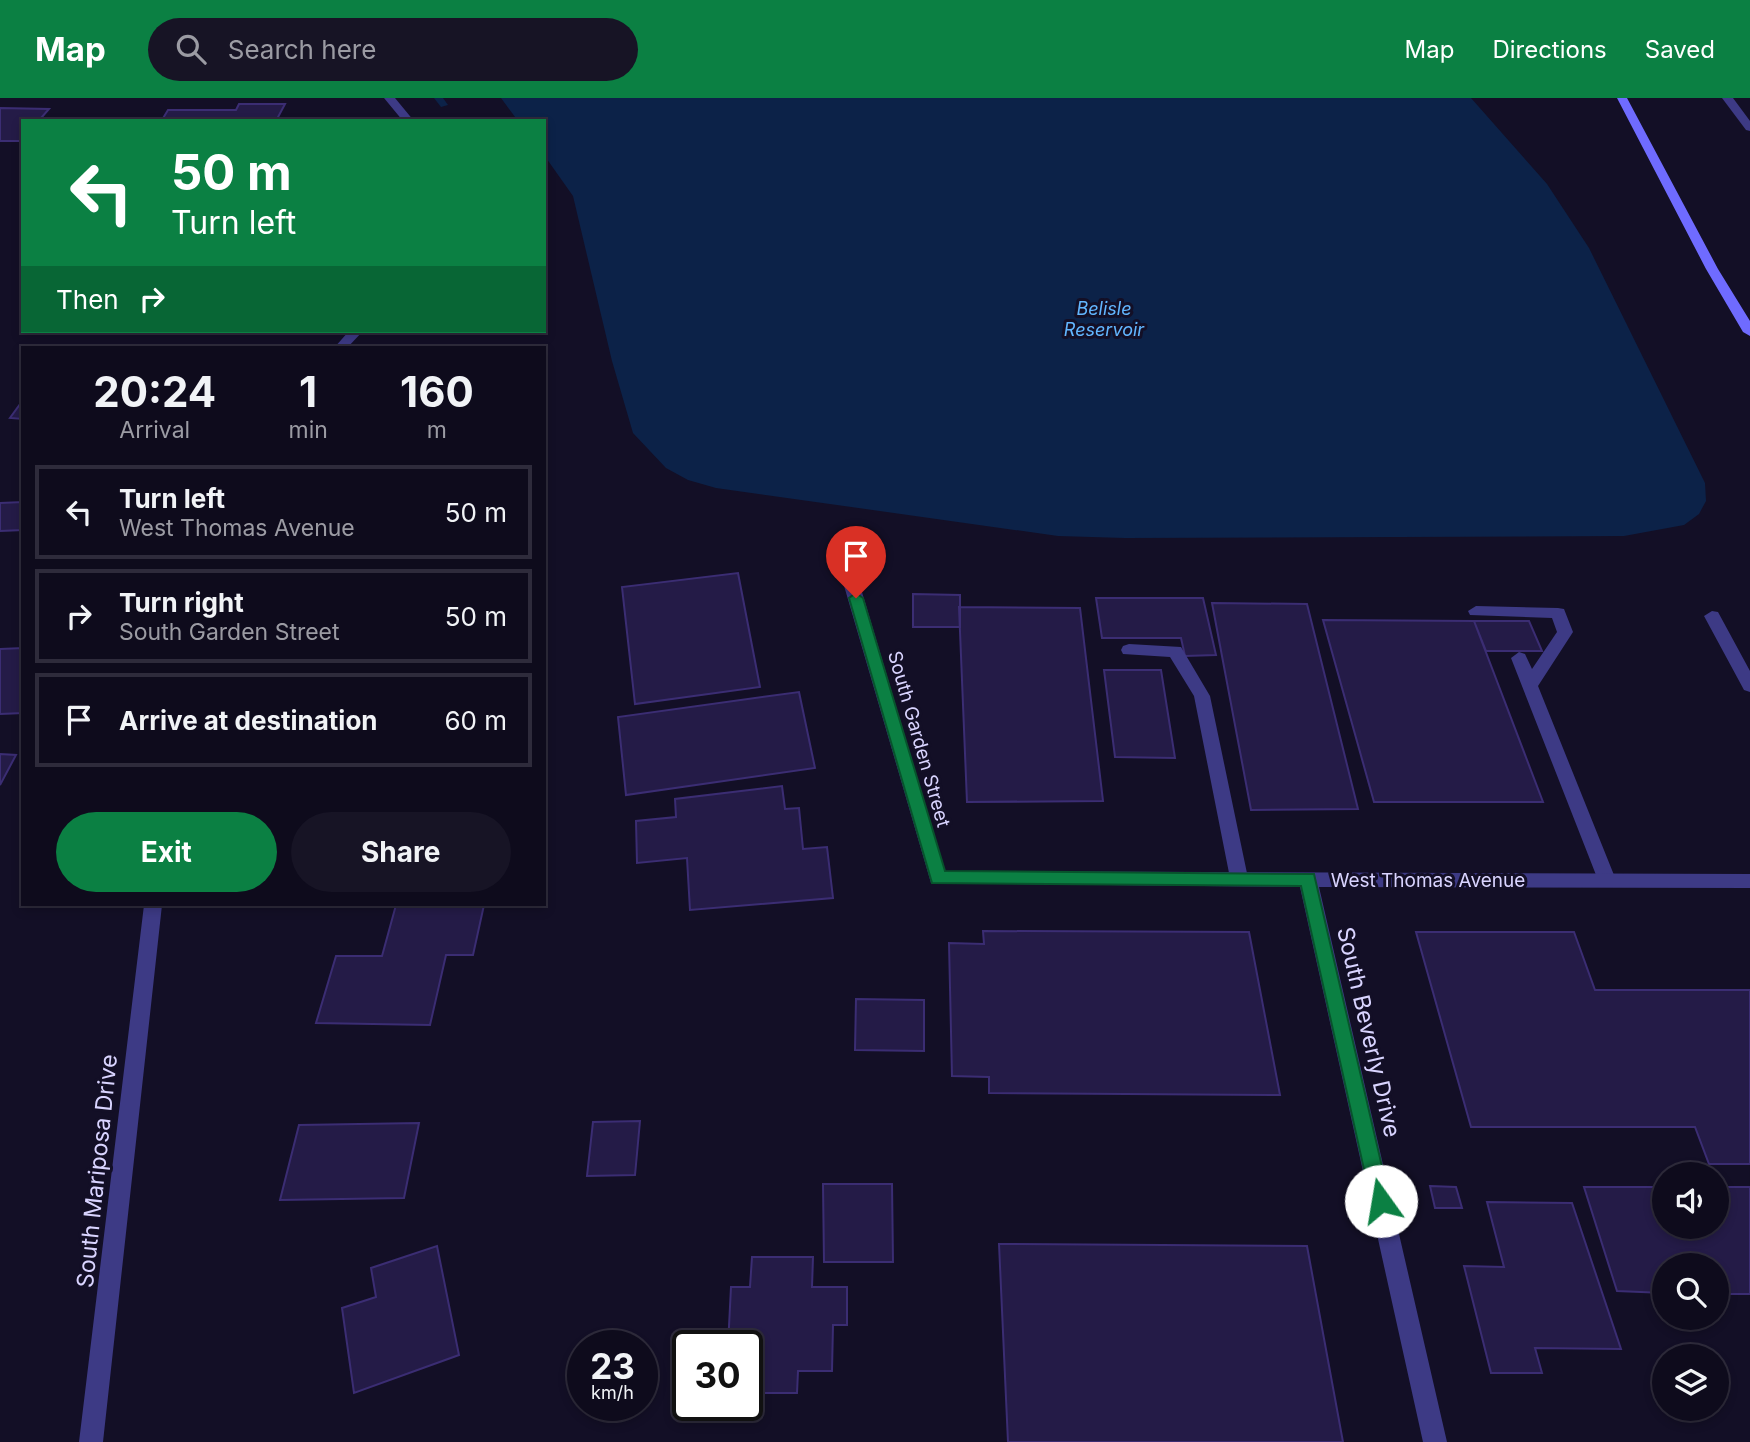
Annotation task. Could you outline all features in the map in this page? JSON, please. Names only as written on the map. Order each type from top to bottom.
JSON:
[{"type":"street","points":[[389,98],[407,119]]},
{"type":"street","points":[[1622,98],[1712,269],[1750,332]]},
{"type":"street","points":[[1727,98],[1750,128]]},
{"type":"street","points":[[342,346],[354,333]]},
{"type":"street","name":"South Garden Street","points":[[848,572],[938,878]]},
{"type":"street","points":[[1476,611],[1558,613],[1565,632],[1530,685]]},
{"type":"street","points":[[1712,616],[1750,686]]},
{"type":"street","points":[[1129,650],[1175,651],[1202,695],[1239,878]]},
{"type":"street","points":[[1519,658],[1607,880]]},
{"type":"street","name":"West Thomas Avenue","points":[[938,878],[1750,881]]},
{"type":"street","name":"South Beverly Drive","points":[[1308,879],[1435,1442]]},
{"type":"street","name":"South Mariposa Drive","points":[[91,1442],[153,906]]},
{"type":"water","name":"Belisle Reservoir","points":[[501,98],[1471,98],[1547,184],[1589,248],[1705,483],[1706,501],[1699,514],[1684,525],[1624,536],[1125,538],[1058,536],[716,488],[688,480],[666,468],[633,433],[612,361],[573,196],[546,158],[546,119],[517,119]]},
{"type":"building","points":[[239,104],[285,104],[277,119],[163,119],[168,110],[236,110]]},
{"type":"building","points":[[0,108],[49,109],[41,118],[54,118],[21,119],[21,141],[0,141]]},
{"type":"building","points":[[21,403],[21,419],[10,418]]},
{"type":"building","points":[[21,502],[21,530],[0,531],[0,503]]},
{"type":"building","points":[[738,573],[760,687],[635,704],[622,587]]},
{"type":"building","points":[[913,594],[960,595],[960,627],[913,627]]},
{"type":"building","points":[[1096,598],[1203,598],[1216,655],[1185,656],[1181,638],[1102,638]]},
{"type":"building","points":[[1212,603],[1307,604],[1358,809],[1251,810]]},
{"type":"building","points":[[959,607],[1080,608],[1103,801],[967,802]]},
{"type":"building","points":[[1323,620],[1474,621],[1543,802],[1374,802]]},
{"type":"building","points":[[1474,621],[1529,621],[1542,651],[1486,651]]},
{"type":"building","points":[[21,648],[21,713],[0,714],[0,649]]},
{"type":"building","points":[[1104,670],[1161,670],[1175,758],[1115,757]]},
{"type":"building","points":[[799,692],[815,768],[626,795],[618,717]]},
{"type":"building","points":[[0,754],[16,755],[0,785]]},
{"type":"building","points":[[782,786],[785,809],[799,808],[803,849],[827,847],[833,898],[690,910],[687,858],[637,863],[636,821],[676,817],[675,799]]},
{"type":"building","points":[[396,906],[484,906],[473,955],[446,955],[430,1025],[316,1023],[336,956],[382,956]]},
{"type":"building","points":[[983,931],[1249,932],[1280,1095],[989,1093],[989,1077],[952,1076],[949,943],[984,944]]},
{"type":"building","points":[[1416,932],[1574,932],[1595,990],[1750,990],[1750,1164],[1708,1162],[1695,1127],[1471,1127]]},
{"type":"building","points":[[856,999],[924,1000],[924,1051],[855,1050]]},
{"type":"building","points":[[640,1121],[635,1175],[587,1176],[593,1122]]},
{"type":"building","points":[[419,1123],[404,1198],[280,1200],[299,1125]]},
{"type":"building","points":[[823,1184],[892,1184],[893,1262],[824,1262]]},
{"type":"building","points":[[1430,1186],[1456,1187],[1462,1208],[1435,1208]]},
{"type":"building","points":[[1584,1187],[1652,1187],[1652,1239],[1729,1239],[1729,1187],[1750,1187],[1750,1294],[1729,1294],[1729,1253],[1652,1253],[1652,1292],[1617,1291]]},
{"type":"building","points":[[1487,1202],[1572,1203],[1621,1349],[1535,1348],[1542,1373],[1491,1373],[1464,1266],[1504,1267]]},
{"type":"building","points":[[999,1244],[1307,1246],[1343,1442],[1008,1442]]},
{"type":"building","points":[[437,1246],[459,1355],[354,1393],[342,1308],[376,1297],[371,1268]]},
{"type":"building","points":[[752,1257],[813,1257],[812,1287],[847,1287],[847,1325],[833,1325],[832,1371],[798,1371],[797,1393],[763,1393],[763,1330],[729,1330],[731,1287],[750,1287]]},
{"type":"waterway","points":[[438,98],[444,105]]},
{"type":"route","points":[[856,598],[938,878],[1308,879],[1381,1201]]}]
